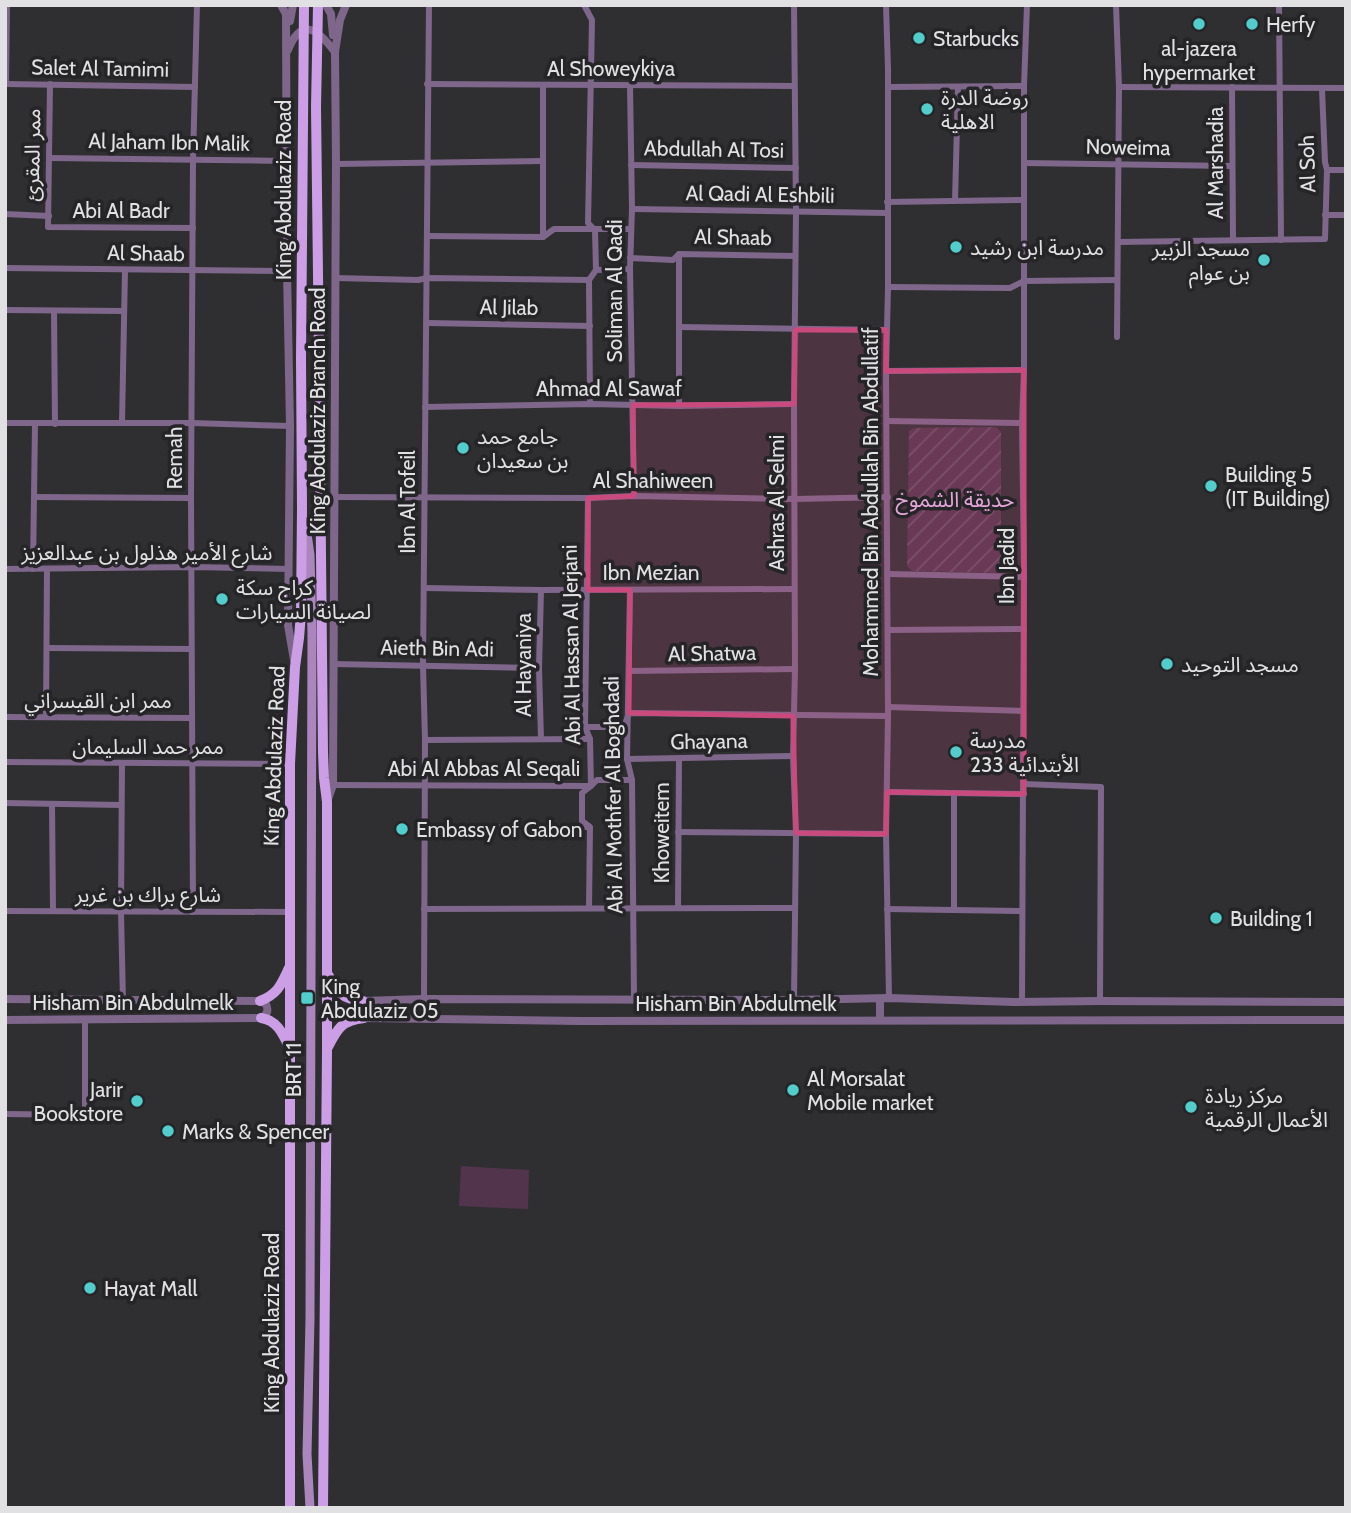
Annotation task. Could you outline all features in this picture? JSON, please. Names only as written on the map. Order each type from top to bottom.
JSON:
[{"type":"main road","name":"King Abdulaziz Road","points":[[290,1508],[290,764],[301,613],[304,5]]},
{"type":"main road","name":"King Abdulaziz Road","points":[[318,5],[316,107],[323,752],[327,802],[323,1508]]},
{"type":"main road","name":"BRT 11","points":[[302,508],[310,555],[312,633],[307,1454],[310,1508]]},
{"type":"main road","name":"BRT 11","points":[[312,633],[315,568],[321,552]]},
{"type":"main road","points":[[260,1001],[272,997],[290,966]]},
{"type":"main road","points":[[327,968],[332,984],[341,995],[363,1001]]},
{"type":"main road","points":[[261,1018],[275,1023],[291,1051]]},
{"type":"main road","points":[[327,1050],[339,1028],[350,1020],[364,1018]]},
{"type":"street","points":[[6,84],[7,5]]},
{"type":"street","name":"Remah","points":[[193,912],[191,498],[193,159],[197,5]]},
{"type":"street","points":[[281,5],[286,14],[286,55]]},
{"type":"street","points":[[286,55],[293,5]]},
{"type":"street","points":[[326,5],[331,14],[335,52]]},
{"type":"street","name":"King Abdulaziz Branch Road","points":[[327,802],[333,785],[335,52],[345,5]]},
{"type":"street","name":"Ibn Al Tofeil","points":[[424,999],[423,666],[429,5]]},
{"type":"street","name":"Soliman Al Qadi","points":[[584,5],[592,20],[588,223],[595,230],[596,270],[589,280],[590,404]]},
{"type":"street","name":"Ashras Al Selmi","points":[[794,5],[794,1000]]},
{"type":"street","name":"Mohammed Bin Abdullah Bin Abdullatif","points":[[884,998],[888,716],[887,5]]},
{"type":"street","name":"Ibn Jadid","points":[[1018,1002],[1024,794],[1022,423],[1027,5]]},
{"type":"street","points":[[1116,5],[1119,87],[1117,337]]},
{"type":"street","points":[[1119,242],[1281,240],[1279,5]]},
{"type":"street","points":[[286,55],[292,41],[303,30],[311,29],[321,34],[335,52]]},
{"type":"street","name":"King Abdulaziz Branch Road","points":[[286,55],[289,625],[295,667]]},
{"type":"street","name":"Salet Al Tamimi","points":[[6,84],[195,87]]},
{"type":"street","name":"ممر المقرئ","points":[[48,227],[50,84]]},
{"type":"street","name":"Al Showeykiya","points":[[427,84],[794,86]]},
{"type":"street","points":[[543,85],[543,237]]},
{"type":"street","name":"Soliman Al Qadi","points":[[630,86],[632,209],[629,269],[634,496]]},
{"type":"street","points":[[888,87],[1024,86]]},
{"type":"street","points":[[955,201],[958,87]]},
{"type":"street","points":[[1119,87],[1346,88]]},
{"type":"street","name":"Al Marshadia","points":[[1232,87],[1233,239]]},
{"type":"street","name":"Al Soh","points":[[1281,240],[1325,239],[1327,170],[1322,89]]},
{"type":"street","name":"Al Jaham Ibn Malik","points":[[49,158],[288,161]]},
{"type":"street","points":[[336,164],[542,161]]},
{"type":"street","name":"Noweima","points":[[1024,163],[1232,166]]},
{"type":"street","name":"Abdullah Al Tosi","points":[[631,165],[796,168]]},
{"type":"street","points":[[1327,170],[1346,170]]},
{"type":"street","points":[[887,202],[1023,200]]},
{"type":"street","name":"Al Qadi Al Eshbili","points":[[632,209],[887,213]]},
{"type":"street","name":"Abi Al Badr","points":[[5,214],[49,216]]},
{"type":"street","points":[[1325,215],[1346,215]]},
{"type":"street","name":"Abi Al Badr","points":[[48,227],[193,228]]},
{"type":"street","points":[[428,236],[543,237],[554,229],[630,229]]},
{"type":"street","points":[[679,254],[680,406]]},
{"type":"street","name":"Al Shaab","points":[[630,258],[673,260],[679,254],[795,256]]},
{"type":"street","name":"Al Shaab","points":[[5,268],[287,271]]},
{"type":"street","points":[[596,270],[629,269]]},
{"type":"street","points":[[122,423],[125,270]]},
{"type":"street","points":[[335,278],[589,280]]},
{"type":"street","points":[[888,287],[1010,289],[1024,281],[1118,281]]},
{"type":"street","points":[[5,310],[123,311]]},
{"type":"street","points":[[54,311],[55,424]]},
{"type":"street","name":"Al Jilab","points":[[427,323],[590,326]]},
{"type":"street","points":[[680,327],[886,330]]},
{"type":"street","points":[[886,371],[1024,370]]},
{"type":"street","name":"Ahmad Al Sawaf","points":[[425,407],[794,404]]},
{"type":"street","points":[[887,421],[1022,423]]},
{"type":"street","points":[[5,423],[290,426]]},
{"type":"street","points":[[33,569],[35,424]]},
{"type":"street","points":[[34,497],[191,498]]},
{"type":"street","name":"Al Shahiween","points":[[335,497],[888,497]]},
{"type":"street","name":"Abi Al Hassan Al Jerjani","points":[[588,498],[585,727],[590,739],[591,786],[582,793],[582,821],[590,827],[589,908]]},
{"type":"street","name":"شارع الأمير هذلول بن عبدالعزيز","points":[[5,569],[289,569]]},
{"type":"street","points":[[46,717],[47,569]]},
{"type":"street","points":[[888,574],[1024,577]]},
{"type":"street","name":"Ibn Mezian","points":[[425,588],[794,589]]},
{"type":"street","name":"Al Hayaniya","points":[[541,590],[541,739]]},
{"type":"street","name":"Abi Al Mothfer Al Boghdadi","points":[[630,590],[627,759],[632,780],[634,999]]},
{"type":"street","points":[[888,630],[1024,629]]},
{"type":"street","points":[[47,648],[191,649]]},
{"type":"street","name":"Aieth Bin Adi","points":[[333,664],[539,668]]},
{"type":"street","name":"Al Shatwa","points":[[629,671],[795,669]]},
{"type":"street","points":[[888,707],[1023,711]]},
{"type":"street","points":[[585,727],[624,727],[629,713],[888,716]]},
{"type":"street","name":"ممر ابن القيسراني","points":[[5,717],[191,718]]},
{"type":"street","points":[[425,740],[590,739]]},
{"type":"street","name":"Ghayana","points":[[627,759],[793,756]]},
{"type":"street","name":"Khoweitem","points":[[678,908],[679,759]]},
{"type":"street","name":"ممر حمد السليمان","points":[[5,762],[290,764]]},
{"type":"street","points":[[122,763],[123,1001]]},
{"type":"street","name":"Abi Al Abbas Al Seqali","points":[[333,785],[591,786],[597,780],[632,780]]},
{"type":"street","points":[[1024,784],[1101,787],[1100,1001]]},
{"type":"street","points":[[887,792],[1024,794]]},
{"type":"street","points":[[954,794],[954,910]]},
{"type":"street","points":[[5,803],[121,805]]},
{"type":"street","points":[[52,804],[53,911]]},
{"type":"street","points":[[424,828],[590,827]]},
{"type":"street","points":[[678,832],[886,834]]},
{"type":"street","points":[[424,909],[794,908]]},
{"type":"street","points":[[887,909],[1021,911]]},
{"type":"street","name":"شارع براك بن غرير","points":[[5,911],[290,912]]},
{"type":"street","points":[[880,1020],[884,998]]},
{"type":"street","name":"Hisham Bin Abdulmelk","points":[[363,1001],[884,998],[1018,1002],[1346,1002]]},
{"type":"street","name":"Hisham Bin Abdulmelk","points":[[5,999],[260,1001]]},
{"type":"street","points":[[260,1001],[267,1004],[268,1008],[261,1018]]},
{"type":"street","points":[[363,1001],[357,1004],[354,1010],[364,1018]]},
{"type":"street","points":[[1015,1020],[1018,1002]]},
{"type":"street","points":[[1158,1002],[1159,1020]]},
{"type":"street","points":[[1306,1002],[1306,1019]]},
{"type":"street","name":"Hisham Bin Abdulmelk","points":[[5,1020],[261,1018]]},
{"type":"street","name":"Hisham Bin Abdulmelk","points":[[364,1018],[580,1021],[1346,1020]]},
{"type":"street","points":[[5,1114],[85,1115],[85,1020]]},
{"type":"highlighted area","points":[[795,330],[886,330],[886,371],[1024,370],[1024,794],[887,792],[886,834],[796,833],[793,716],[629,713],[630,590],[588,590],[588,498],[634,496],[633,405],[794,404]]},
{"type":"green space","name":"حديقة الشموخ","points":[[996,427],[1001,432],[1001,568],[996,573],[912,571],[907,566],[909,431],[914,428]]},
{"type":"green space","points":[[461,1166],[529,1170],[528,1209],[459,1206]]},
{"type":"place","name":"al-jazera hypermarket","points":[[1199,24]]},
{"type":"place","name":"Herfy","points":[[1252,24]]},
{"type":"place","name":"Starbucks","points":[[919,38]]},
{"type":"place","name":"روضة الدرة الاهلية","points":[[927,109]]},
{"type":"place","name":"مدرسة ابن رشيد","points":[[956,247]]},
{"type":"place","name":"مسجد الزبير بن عوام","points":[[1264,260]]},
{"type":"place","name":"جامع حمد بن سعيدان","points":[[463,448]]},
{"type":"place","name":"Building 5 (IT Building)","points":[[1211,486]]},
{"type":"place","name":"كراج سكة لصيانة السيارات","points":[[222,599]]},
{"type":"place","name":"مسجد التوحيد","points":[[1167,664]]},
{"type":"place","name":"مدرسة الأبتدائية 233","points":[[956,752]]},
{"type":"place","name":"Embassy of Gabon","points":[[402,829]]},
{"type":"place","name":"Building 1","points":[[1216,918]]},
{"type":"place","name":"King Abdulaziz 05","points":[[307,998]]},
{"type":"place","name":"Al Morsalat Mobile market","points":[[793,1090]]},
{"type":"place","name":"Jarir Bookstore","points":[[137,1101]]},
{"type":"place","name":"مركز ريادة الأعمال الرقمية","points":[[1191,1107]]},
{"type":"place","name":"Marks & Spencer","points":[[168,1131]]},
{"type":"place","name":"Hayat Mall","points":[[90,1288]]}]
